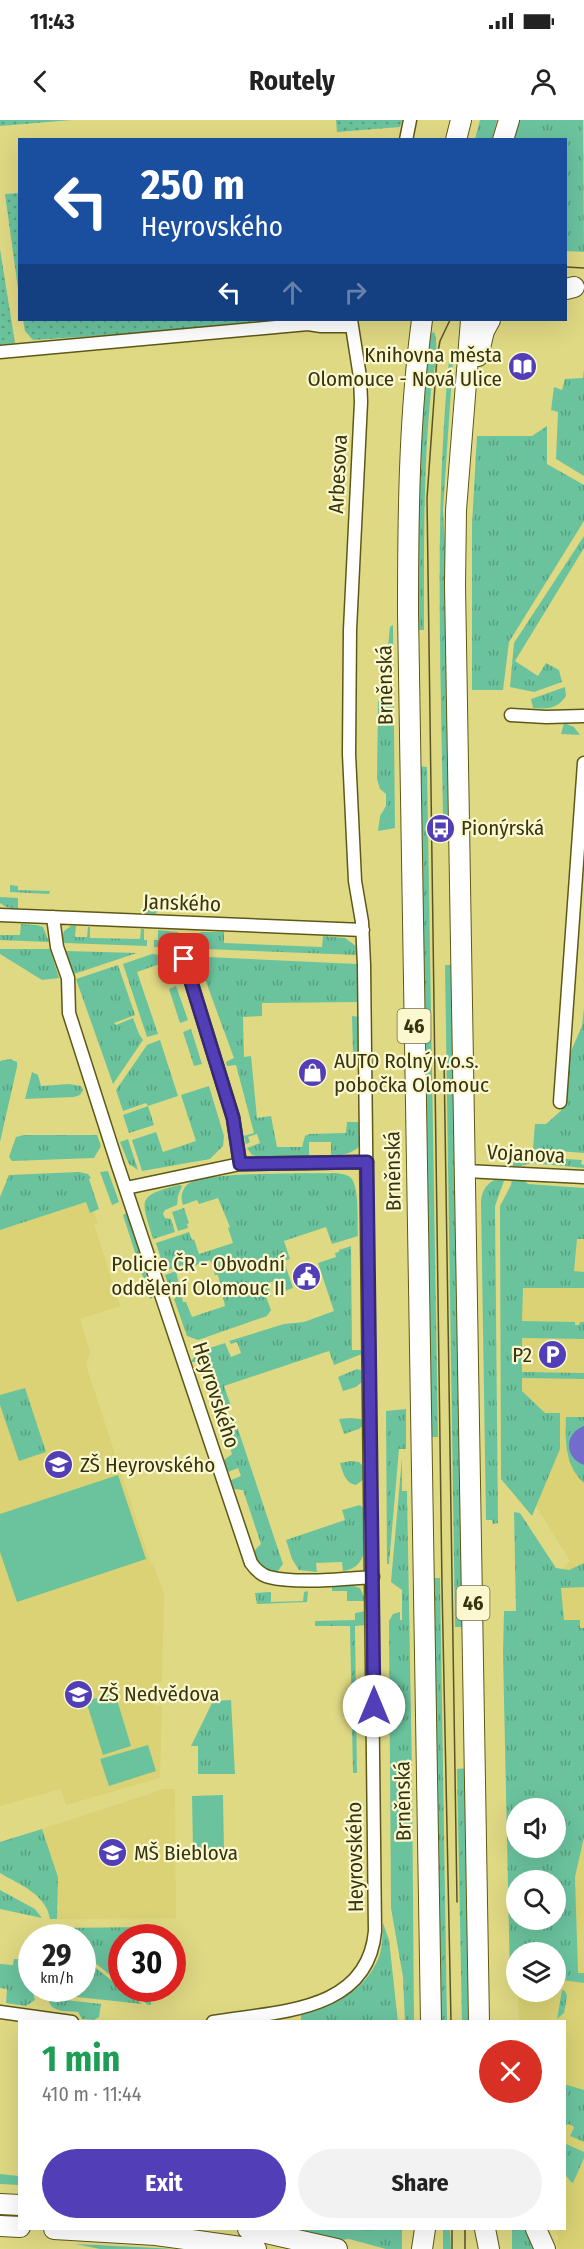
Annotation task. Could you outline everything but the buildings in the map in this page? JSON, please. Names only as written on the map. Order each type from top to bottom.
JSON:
[{"type":"main road","points":[[456,138],[461,120]]},
{"type":"main road","points":[[504,138],[509,120]]},
{"type":"main road","name":"Brněnská","points":[[422,321],[415,372],[411,435],[408,613],[431,2020]]},
{"type":"main road","name":"46","points":[[471,321],[456,510],[455,585],[479,2020]]},
{"type":"main road","points":[[462,429],[481,338],[490,321]]},
{"type":"main road","points":[[477,1850],[492,2020]]},
{"type":"main road","name":"46","points":[[419,2020],[418,1973],[429,1871]]},
{"type":"main road","points":[[0,2204],[18,2205]]},
{"type":"main road","points":[[0,2226],[18,2227]]},
{"type":"main road","points":[[71,2230],[156,2235],[256,2249]]},
{"type":"main road","points":[[252,2230],[337,2249]]},
{"type":"main road","points":[[423,2249],[425,2230]]},
{"type":"main road","points":[[435,2230],[435,2249]]},
{"type":"main road","points":[[482,2249],[483,2230]]},
{"type":"main road","points":[[483,2230],[489,2249]]},
{"type":"main road","points":[[536,2230],[544,2249]]},
{"type":"street","points":[[406,138],[410,120]]},
{"type":"street","points":[[0,352],[308,324],[321,327],[352,323]]},
{"type":"street","name":"Arbesova","points":[[350,630],[361,402],[352,323]]},
{"type":"street","name":"Brněnská","points":[[350,630],[351,824],[356,892],[363,930],[367,1162]]},
{"type":"street","points":[[511,715],[584,716]]},
{"type":"street","points":[[560,1102],[584,764]]},
{"type":"street","name":"Janského","points":[[0,915],[363,930]]},
{"type":"street","name":"Heyrovského","points":[[53,917],[57,947],[68,978],[69,1013],[246,1548],[255,1569],[263,1575],[274,1578],[310,1580],[373,1577]]},
{"type":"street","points":[[184,959],[233,1118],[240,1164]]},
{"type":"street","points":[[126,1188],[240,1164],[367,1162]]},
{"type":"street","name":"Heyrovského","points":[[225,2020],[286,2010],[324,2000],[341,1992],[363,1971],[370,1959],[376,1924],[367,1162]]},
{"type":"street","name":"Vojanova","points":[[466,1171],[584,1177]]},
{"type":"street","points":[[0,2012],[58,2020]]},
{"type":"shaded area","points":[[8,1202],[16,1225],[86,1202],[90,1213],[94,1212],[98,1223],[94,1224],[120,1306],[80,1319],[90,1352],[86,1365],[151,1564],[153,1563],[164,1594],[162,1682],[156,1683],[155,1706],[162,1705],[160,1778],[66,1805],[61,1789],[0,1806],[0,1205]]},
{"type":"shaded area","points":[[584,1213],[584,2249],[559,2249],[555,2241],[559,2239],[555,2230],[566,2230],[566,2020],[519,2020],[518,2002],[566,2002],[566,1942],[555,1942],[555,1930],[566,1930],[566,1870],[555,1870],[555,1858],[566,1858],[566,1798],[555,1798],[560,1572],[570,1561],[523,1485],[510,1290]]},
{"type":"shaded area","points":[[584,1426],[584,1465],[573,1457],[569,1446],[573,1434]]},
{"type":"shaded area","name":"MŠ Bieblova","points":[[164,1789],[175,1789],[176,1918],[57,1919],[58,1877],[42,1829]]},
{"type":"green space","points":[[0,120],[72,120],[0,126]]},
{"type":"green space","points":[[336,120],[402,120],[400,127],[337,132]]},
{"type":"green space","points":[[480,120],[497,120],[492,138],[475,138]]},
{"type":"green space","points":[[518,120],[583,120],[584,252],[567,251],[567,138],[514,138]]},
{"type":"green space","points":[[18,193],[18,289],[5,194]]},
{"type":"green space","points":[[0,249],[15,343],[0,345]]},
{"type":"green space","points":[[23,321],[286,321],[33,340],[25,331]]},
{"type":"green space","points":[[434,332],[436,352],[428,421],[425,480],[424,630],[416,630],[417,456],[427,342],[430,334]]},
{"type":"green space","points":[[451,358],[453,360],[443,510],[448,596],[451,821],[443,821],[440,532],[444,417]]},
{"type":"green space","points":[[584,370],[584,476],[556,459],[558,412],[551,410],[554,387],[562,390],[565,379],[583,378]]},
{"type":"green space","points":[[547,426],[547,464],[584,485],[584,521],[509,642],[503,690],[472,690],[472,524],[477,436],[532,436]]},
{"type":"green space","points":[[584,536],[584,548],[515,661],[538,676],[546,663],[559,670],[562,682],[534,692],[510,687],[514,643]]},
{"type":"green space","points":[[393,625],[395,828],[378,831],[380,816],[386,806],[386,794],[380,789],[377,779],[378,702],[383,693],[390,627]]},
{"type":"green space","points":[[565,687],[566,696],[556,706],[533,708],[531,699]]},
{"type":"green space","points":[[564,723],[574,727],[580,735],[561,734]]},
{"type":"green space","points":[[418,766],[427,767],[438,1437],[430,1437]]},
{"type":"green space","points":[[10,885],[18,886],[18,890],[50,891],[49,894],[10,892]]},
{"type":"green space","points":[[0,897],[18,898],[18,909],[6,907],[0,903]]},
{"type":"green space","points":[[145,903],[162,904],[155,914],[144,913]]},
{"type":"green space","points":[[21,924],[43,927],[49,942],[0,940],[0,935],[20,935]]},
{"type":"green space","points":[[71,926],[76,926],[75,937],[87,937],[88,927],[90,927],[90,938],[140,939],[141,929],[144,929],[144,940],[147,940],[147,946],[64,943],[62,937],[64,931]]},
{"type":"green space","points":[[158,930],[178,932],[182,946],[195,946],[201,932],[224,932],[224,943],[322,947],[323,936],[345,938],[356,946],[357,955],[154,947],[154,940],[158,940]]},
{"type":"green space","points":[[0,949],[50,949],[59,978],[42,980],[0,954]]},
{"type":"green space","points":[[66,951],[137,953],[74,974]]},
{"type":"green space","points":[[152,954],[168,956],[175,978],[166,981],[160,964],[137,972],[158,1034],[147,1037],[123,964]]},
{"type":"green space","points":[[186,956],[357,964],[358,1002],[262,1003],[262,1016],[243,1017],[244,1057],[251,1056],[257,1118],[271,1116],[277,1147],[302,1147],[305,1136],[309,1134],[346,1133],[347,1122],[358,1122],[361,1125],[360,1146],[357,1149],[343,1155],[331,1156],[331,1142],[309,1142],[309,1156],[259,1157],[252,1155],[247,1148],[260,1143],[257,1134],[248,1137],[250,1142],[246,1144],[244,1136],[254,1133],[236,1065],[227,1066],[226,1062],[234,1058],[198,960],[186,958]]},
{"type":"green space","points":[[118,965],[135,1015],[114,1023],[116,1025],[133,1018],[143,1040],[113,1084],[76,979]]},
{"type":"green space","points":[[445,965],[454,965],[464,1627],[455,1627]]},
{"type":"green space","points":[[176,986],[188,1020],[180,1023],[169,989]]},
{"type":"green space","points":[[584,1008],[584,1153],[533,1149],[535,1124],[546,1124],[564,1108],[568,1058],[582,1026]]},
{"type":"green space","points":[[352,1016],[359,1017],[360,1055],[353,1054]]},
{"type":"green space","points":[[191,1029],[202,1064],[194,1066],[183,1032]]},
{"type":"green space","points":[[160,1040],[178,1096],[148,1106],[146,1103],[123,1111],[116,1090],[147,1045]]},
{"type":"green space","points":[[10,1059],[17,1062],[17,1067],[0,1142],[0,1061]]},
{"type":"green space","points":[[32,1072],[38,1075],[41,1086],[69,1084],[81,1086],[83,1090],[80,1095],[74,1097],[25,1099]]},
{"type":"green space","points":[[209,1086],[224,1136],[223,1146],[210,1159],[142,1171],[132,1140],[156,1132],[163,1152],[196,1141],[181,1095]]},
{"type":"green space","points":[[148,1106],[154,1125],[129,1133],[123,1115]]},
{"type":"green space","points":[[24,1135],[97,1135],[101,1146],[94,1158],[12,1161],[9,1157],[16,1137]]},
{"type":"green space","points":[[128,1139],[138,1170],[129,1164],[120,1142]]},
{"type":"green space","points":[[520,1156],[582,1160],[581,1164],[584,1168],[531,1163],[513,1166],[514,1159]]},
{"type":"green space","points":[[108,1171],[119,1202],[112,1205],[100,1172]]},
{"type":"green space","points":[[79,1172],[88,1174],[91,1178],[89,1179],[99,1209],[90,1213],[86,1202],[0,1230],[0,1197],[9,1175]]},
{"type":"green space","points":[[336,1173],[348,1176],[353,1181],[357,1196],[358,1236],[332,1244],[326,1227],[284,1241],[290,1259],[284,1261],[293,1288],[285,1291],[281,1279],[268,1283],[271,1296],[266,1297],[271,1310],[267,1316],[198,1340],[187,1336],[174,1299],[177,1297],[175,1292],[171,1293],[165,1275],[176,1271],[183,1302],[186,1302],[192,1317],[225,1306],[218,1275],[215,1275],[210,1260],[191,1267],[189,1263],[165,1271],[156,1243],[189,1232],[199,1254],[233,1243],[228,1228],[230,1227],[218,1198],[199,1204],[197,1200],[183,1205],[182,1196],[186,1186],[199,1180],[236,1175]]},
{"type":"green space","points":[[499,1178],[505,1178],[495,1206],[498,1523],[493,1524],[492,1520],[486,1520],[481,1201],[486,1187]]},
{"type":"green space","points":[[512,1179],[524,1180],[528,1184],[584,1188],[584,1239],[577,1239],[574,1271],[584,1272],[584,1288],[523,1288],[522,1321],[575,1322],[575,1325],[584,1322],[584,1339],[522,1338],[522,1372],[584,1373],[584,1379],[522,1378],[522,1391],[545,1413],[560,1413],[560,1449],[532,1516],[501,1479],[500,1206]]},
{"type":"green space","points":[[182,1186],[177,1205],[165,1210],[163,1214],[165,1218],[171,1219],[175,1232],[153,1239],[146,1215],[145,1201],[155,1192]]},
{"type":"green space","points":[[184,1208],[189,1223],[188,1228],[178,1231],[172,1212]]},
{"type":"green space","points":[[127,1213],[153,1297],[150,1299],[123,1215]]},
{"type":"green space","points":[[351,1246],[352,1350],[362,1350],[362,1354],[334,1365],[329,1351],[224,1386],[231,1406],[226,1409],[229,1419],[234,1417],[283,1564],[278,1571],[269,1571],[259,1564],[252,1553],[261,1544],[243,1490],[234,1489],[231,1480],[241,1476],[238,1468],[228,1472],[224,1460],[232,1454],[201,1362],[191,1362],[197,1352],[225,1343],[231,1357],[241,1353],[237,1342],[231,1344],[229,1341],[284,1324],[304,1322],[334,1311],[318,1263],[336,1257],[335,1253],[339,1250]]},
{"type":"green space","points":[[357,1369],[363,1371],[362,1382],[356,1387],[343,1391],[338,1377]]},
{"type":"green space","points":[[25,1388],[46,1452],[19,1461],[0,1405],[0,1395]]},
{"type":"green space","points":[[406,1409],[406,1449],[399,1449],[389,1564],[387,1564],[386,1411]]},
{"type":"green space","points":[[566,1417],[584,1417],[584,1483],[570,1461],[566,1444]]},
{"type":"green space","points":[[339,1419],[361,1419],[364,1424],[359,1429],[344,1434]]},
{"type":"green space","points":[[402,1458],[402,1491],[407,1491],[414,2020],[405,2020],[403,1977],[391,1908],[389,1621],[393,1614],[400,1612],[400,1620],[402,1620],[402,1590],[391,1582]]},
{"type":"green space","points":[[359,1462],[363,1466],[364,1479],[356,1485],[347,1480],[340,1463]]},
{"type":"green space","points":[[118,1475],[146,1559],[17,1602],[0,1552],[0,1514]]},
{"type":"green space","points":[[360,1505],[364,1509],[366,1537],[359,1563],[343,1571],[342,1562],[316,1563],[317,1572],[299,1570],[292,1559],[286,1540],[345,1520],[342,1510]]},
{"type":"green space","points":[[514,1512],[520,1513],[556,1568],[569,1570],[584,1563],[584,1587],[561,1588],[564,1620],[580,1620],[580,1628],[584,1628],[584,1837],[575,1877],[578,1973],[584,1973],[584,1983],[566,1981],[566,1942],[509,1942],[509,1930],[566,1930],[566,1870],[508,1870],[507,1858],[566,1858],[566,1798],[506,1798],[504,1611],[516,1611]]},
{"type":"green space","points":[[432,1578],[440,1578],[447,2020],[440,2020]]},
{"type":"green space","points":[[332,1586],[360,1588],[366,1601],[347,1601],[347,1591],[332,1591]]},
{"type":"green space","points":[[308,1591],[307,1602],[257,1604],[255,1593],[271,1592],[271,1602],[303,1601],[304,1592]]},
{"type":"green space","points":[[366,1611],[366,1625],[355,1626],[357,1773],[353,1773],[350,1626],[315,1626],[315,1621],[355,1620],[355,1613]]},
{"type":"green space","points":[[115,1693],[131,1746],[103,1755],[86,1701]]},
{"type":"green space","points":[[231,1700],[235,1774],[198,1774],[198,1746],[191,1746],[213,1701]]},
{"type":"green space","points":[[148,1745],[156,1771],[109,1786],[100,1759]]},
{"type":"green space","points":[[467,1768],[471,2020],[462,2020],[457,1769]]},
{"type":"green space","points":[[223,1795],[224,1850],[193,1850],[192,1796]]},
{"type":"green space","points":[[42,1829],[58,1877],[57,1919],[50,1919],[48,1910],[31,1891],[0,1873],[0,1842]]},
{"type":"green space","points":[[0,1890],[35,1909],[42,1918],[0,1909]]},
{"type":"green space","points":[[383,1923],[389,1940],[398,2020],[301,2020],[301,2015],[336,2002],[357,1988],[373,1969],[382,1944]]},
{"type":"green space","points":[[108,1927],[108,1973],[96,1964],[96,1928]]},
{"type":"green space","points":[[14,1959],[18,1959],[18,2002],[32,2002],[26,2006],[6,2003],[7,1989],[0,1988],[0,1964],[13,1965]]},
{"type":"green space","points":[[96,1968],[108,1977],[108,2000],[96,1999]]},
{"type":"green space","points":[[560,2002],[566,2002],[564,2013],[557,2019]]},
{"type":"green space","points":[[49,2003],[101,2004],[99,2017],[94,2020],[82,2019],[78,2012],[55,2009]]},
{"type":"green space","points":[[566,2085],[584,2090],[584,2142],[570,2136],[574,2128],[566,2125]]},
{"type":"green space","points":[[566,2144],[584,2152],[584,2158],[573,2183],[566,2175]]},
{"type":"green space","points":[[0,2174],[18,2176],[18,2185],[0,2184]]},
{"type":"green space","points":[[299,2230],[402,2230],[402,2249],[386,2249],[349,2239],[339,2240]]},
{"type":"green space","points":[[443,2230],[450,2230],[451,2249],[443,2249]]},
{"type":"green space","points":[[512,2230],[527,2230],[535,2249],[512,2249]]},
{"type":"green space","points":[[75,2244],[177,2249],[100,2249]]},
{"type":"tram line","points":[[567,267],[584,268]]},
{"type":"tram line","points":[[450,321],[440,341],[437,357],[427,498],[442,1586],[451,2020]]},
{"type":"tram line","points":[[444,1059],[457,1902]]},
{"type":"tram line","points":[[452,2230],[452,2249]]},
{"type":"tram line","points":[[465,2230],[465,2249]]},
{"type":"place","name":"Knihovna města Olomouce - Nová Ulice","points":[[523,367]]},
{"type":"place","name":"Pionýrská","points":[[440,828]]},
{"type":"place","name":"AUTO Rolný v.o.s. pobočka Olomouc","points":[[313,1073]]},
{"type":"place","name":"Policie ČR - Obvodní oddělení Olomouc II","points":[[306,1276]]},
{"type":"place","name":"P2","points":[[553,1355]]},
{"type":"place","name":"ZŠ Heyrovského","points":[[59,1465]]},
{"type":"place","name":"ZŠ Nedvědova","points":[[78,1694]]},
{"type":"place","name":"MŠ Bieblova","points":[[113,1853]]},
{"type":"route","points":[[184,959],[233,1118],[239,1144],[240,1164],[367,1162],[374,1706]]}]
